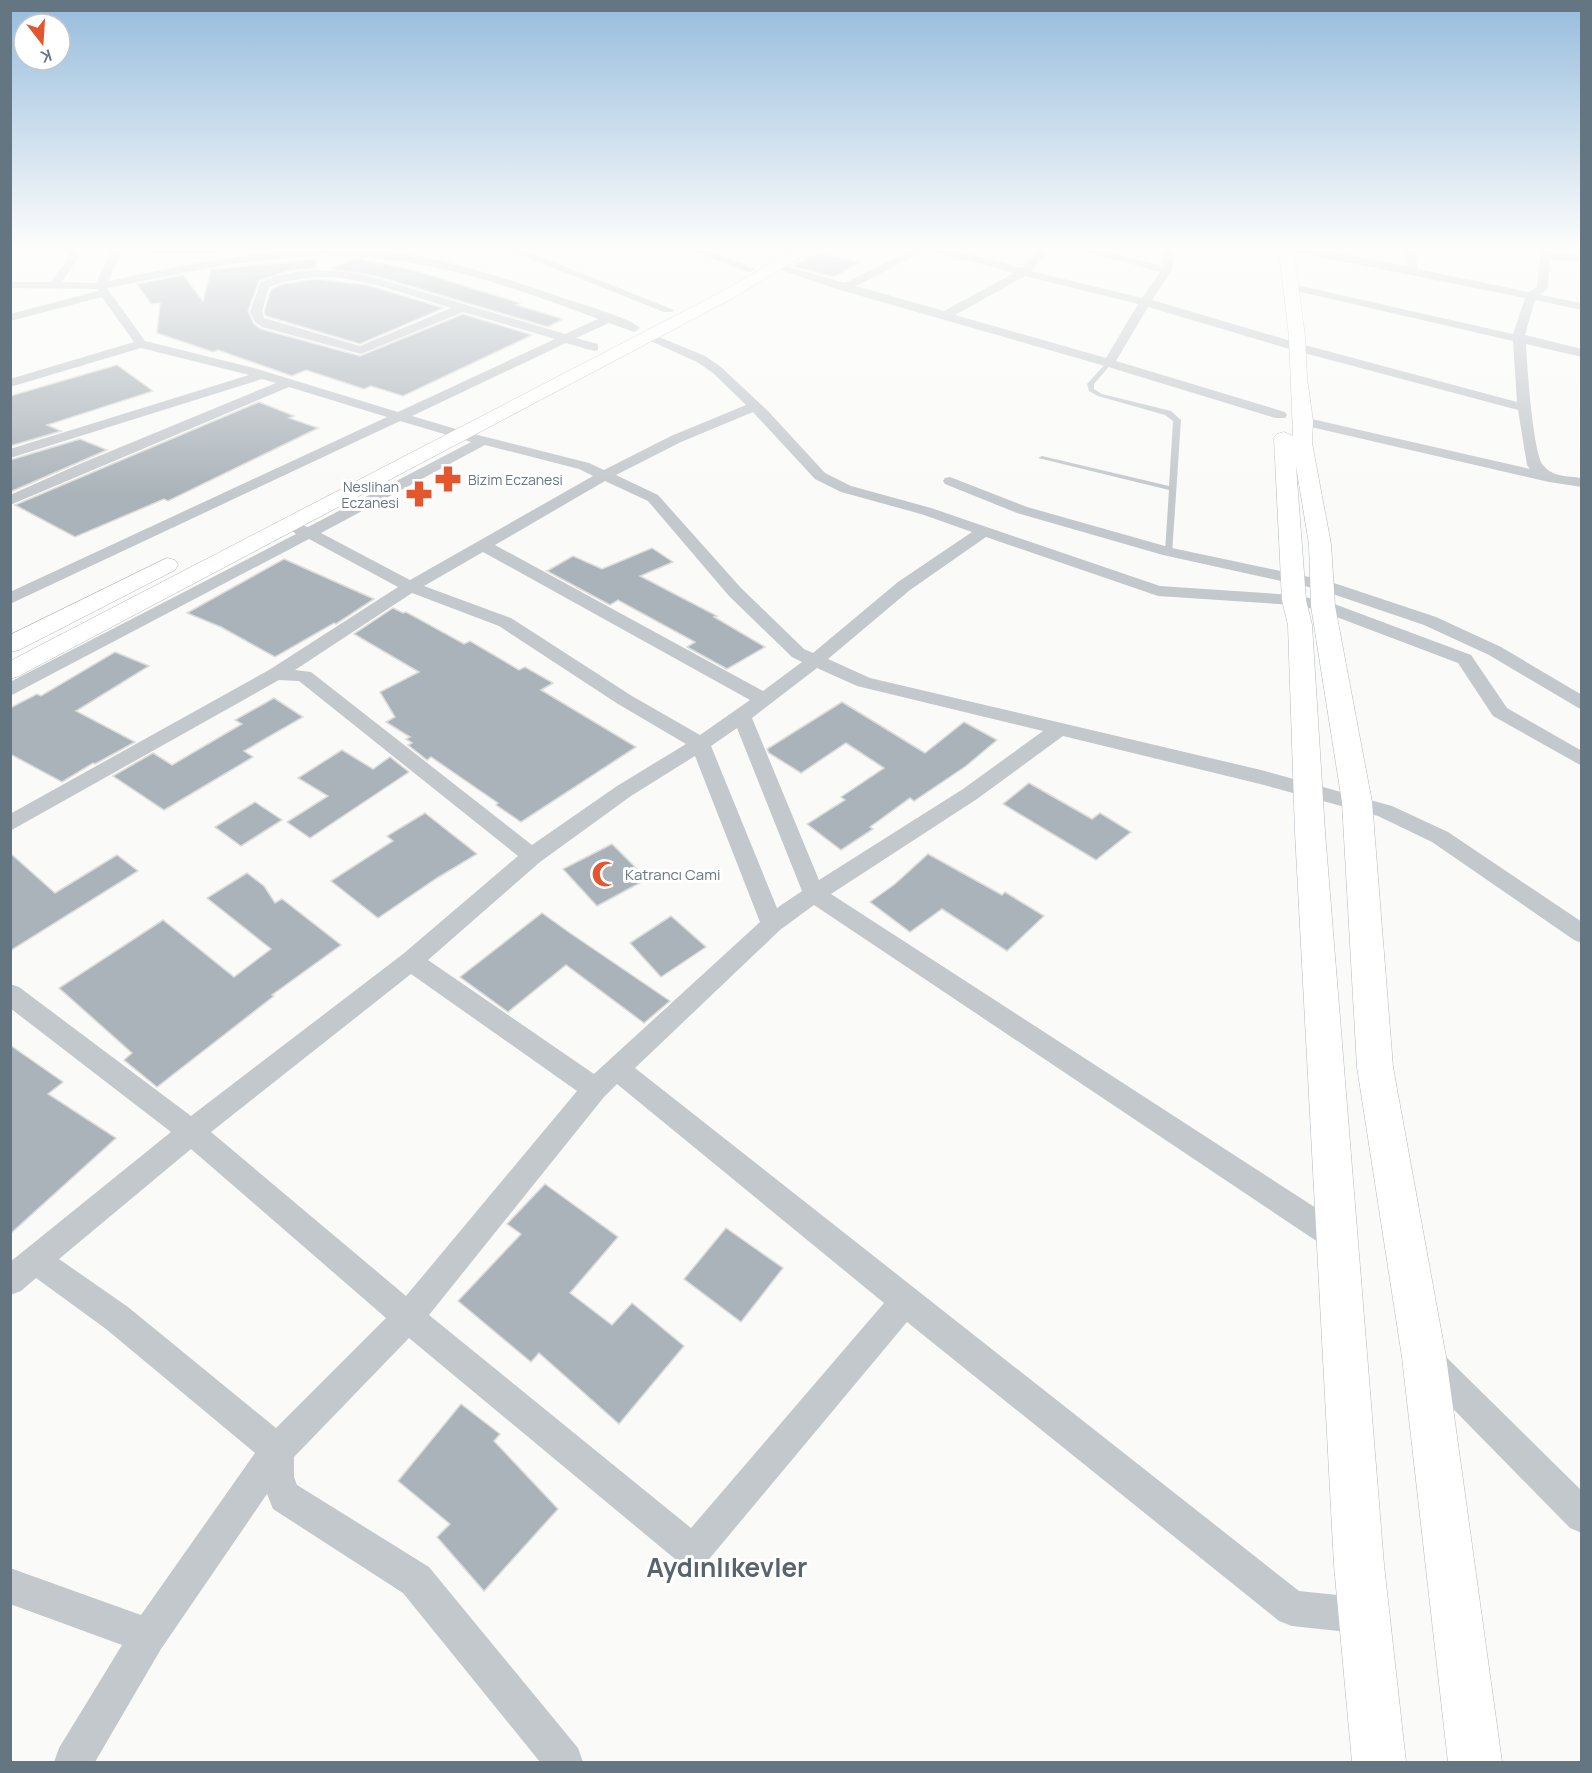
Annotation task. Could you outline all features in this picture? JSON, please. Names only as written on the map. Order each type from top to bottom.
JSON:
[{"type":"street","points":[[132,331],[141,344]]},
{"type":"street","points":[[291,331],[361,350],[407,331]]},
{"type":"street","points":[[539,331],[594,347]]},
{"type":"street","points":[[10,599],[580,331]]},
{"type":"street","points":[[638,331],[701,359],[717,370],[755,406],[820,476],[846,489],[926,511],[1158,591],[1308,593],[1465,659],[1500,712],[1581,760]]},
{"type":"street","points":[[996,331],[1280,416]]},
{"type":"street","points":[[1109,363],[1128,331]]},
{"type":"street","points":[[1241,331],[1524,408]]},
{"type":"street","points":[[1287,331],[1298,378],[1303,421],[1302,443],[1320,544],[1300,625],[1308,791],[1359,1565],[1366,1616],[1379,1762]]},
{"type":"street","points":[[1290,331],[1280,416],[1308,593],[1357,802],[1375,1067],[1424,1357],[1475,1762]]},
{"type":"street","points":[[1484,331],[1581,353]]},
{"type":"street","points":[[1522,331],[1520,339],[1524,408],[1534,465],[1549,478]]},
{"type":"street","points":[[562,363],[594,347],[641,332]]},
{"type":"street","points":[[10,671],[466,431],[641,332]]},
{"type":"street","points":[[10,383],[141,344],[262,375],[434,427],[466,431],[584,466],[653,498],[735,591],[798,653],[815,661],[864,682],[1261,777],[1385,811],[1440,837],[1581,934]]},
{"type":"street","points":[[10,454],[262,375]]},
{"type":"street","points":[[10,501],[87,466],[288,383]]},
{"type":"street","points":[[10,825],[276,674],[410,586],[604,476],[676,440],[755,406]]},
{"type":"street","points":[[1303,421],[1549,478],[1581,483]]},
{"type":"street","points":[[10,645],[434,427]]},
{"type":"street","points":[[10,690],[309,533],[466,431]]},
{"type":"street","points":[[950,482],[1022,510],[1308,593],[1430,621],[1495,651],[1581,704]]},
{"type":"street","points":[[288,526],[309,533],[410,586],[505,622],[626,700],[700,744],[772,924]]},
{"type":"street","points":[[10,1281],[191,1132],[411,961],[532,856],[624,791],[742,716],[815,661],[904,586],[984,531]]},
{"type":"street","points":[[483,545],[764,700]]},
{"type":"street","points":[[276,674],[304,675],[532,856]]},
{"type":"street","points":[[742,716],[814,894],[1337,1238]]},
{"type":"street","points":[[73,1762],[148,1636],[277,1450],[408,1317],[606,1079],[772,924],[814,894],[970,794],[1059,729]]},
{"type":"street","points":[[411,961],[606,1079],[905,1301],[1292,1608],[1366,1616]]},
{"type":"street","points":[[10,994],[191,1132],[408,1317],[693,1552],[905,1301]]},
{"type":"street","points":[[37,1260],[117,1318],[277,1450]]},
{"type":"street","points":[[1424,1357],[1581,1516]]},
{"type":"street","points":[[277,1450],[277,1477],[285,1497],[416,1580],[564,1762]]},
{"type":"street","points":[[10,1586],[148,1636]]},
{"type":"lane","points":[[1109,363],[1090,384],[1091,390],[1100,395],[1168,413],[1177,420],[1169,552]]},
{"type":"lane","points":[[1042,458],[1173,489]]},
{"type":"building","points":[[157,331],[267,331],[360,356],[422,331],[518,331],[532,335],[403,396],[371,386],[364,389],[306,370],[292,376],[218,350],[213,352],[157,333]]},
{"type":"building","points":[[315,331],[391,331],[360,344]]},
{"type":"building","points":[[117,365],[153,391],[47,425],[61,431],[10,446],[10,396]]},
{"type":"building","points":[[259,402],[294,416],[289,418],[318,428],[168,501],[164,499],[75,537],[15,505]]},
{"type":"building","points":[[80,439],[107,450],[10,492],[10,460]]},
{"type":"building","points":[[652,548],[673,562],[640,576],[717,616],[714,617],[765,647],[727,669],[687,647],[695,642],[618,600],[610,605],[547,571],[573,556],[602,569]]},
{"type":"building","points":[[284,559],[374,599],[336,624],[334,623],[275,657],[221,627],[187,613]]},
{"type":"building","points":[[393,608],[403,613],[406,612],[464,644],[470,641],[519,670],[525,667],[553,683],[541,690],[636,747],[521,822],[496,805],[498,803],[431,757],[427,760],[408,745],[412,743],[406,739],[410,737],[386,722],[395,717],[380,692],[419,672],[354,634]]},
{"type":"building","points":[[115,652],[149,666],[76,711],[135,742],[62,782],[10,754],[10,708],[37,694],[41,696]]},
{"type":"building","points":[[274,698],[303,717],[244,751],[253,757],[164,810],[113,776],[153,753],[172,765],[242,724],[235,720]]},
{"type":"building","points":[[842,702],[925,753],[964,722],[997,740],[966,766],[914,801],[910,798],[870,827],[873,829],[841,850],[807,824],[845,800],[841,797],[884,768],[846,743],[801,773],[769,753],[767,749]]},
{"type":"building","points":[[342,750],[373,769],[390,757],[409,772],[310,838],[287,822],[328,796],[298,778]]},
{"type":"building","points":[[1029,783],[1092,819],[1100,813],[1131,832],[1096,860],[1003,804]]},
{"type":"building","points":[[255,802],[282,820],[241,846],[215,827]]},
{"type":"building","points":[[425,813],[477,854],[378,918],[331,881],[393,841],[387,836]]},
{"type":"building","name":"Katrancı Cami","points":[[612,844],[647,879],[597,906],[563,869]]},
{"type":"building","points":[[10,853],[55,893],[117,855],[138,871],[10,951]]},
{"type":"building","points":[[928,854],[1002,895],[1005,892],[1044,916],[1007,951],[942,909],[910,932],[870,902],[895,884]]},
{"type":"building","points":[[247,873],[264,886],[275,903],[282,899],[341,945],[272,995],[274,996],[157,1087],[124,1060],[132,1053],[59,988],[163,920],[234,977],[271,949],[207,898]]},
{"type":"building","points":[[542,913],[670,1001],[644,1023],[566,965],[508,1012],[460,977]]},
{"type":"building","points":[[671,916],[706,947],[661,977],[630,943]]},
{"type":"building","points":[[10,1045],[63,1082],[48,1094],[116,1138],[10,1234]]},
{"type":"building","points":[[545,1184],[618,1237],[570,1293],[612,1325],[632,1303],[684,1346],[619,1424],[539,1353],[531,1362],[458,1301],[521,1234],[507,1224]]},
{"type":"building","points":[[726,1228],[783,1268],[741,1322],[684,1279]]},
{"type":"building","points":[[461,1404],[500,1434],[494,1441],[558,1509],[484,1591],[437,1537],[450,1524],[398,1481]]},
{"type":"place","name":"Bizim Eczanesi","points":[[448,479]]},
{"type":"place","name":"Neslihan Eczanesi","points":[[419,494]]},
{"type":"place","name":"Katrancı Cami","points":[[605,874]]},
{"type":"district","name":"Aydınlıkevler","points":[[727,1567]]}]
